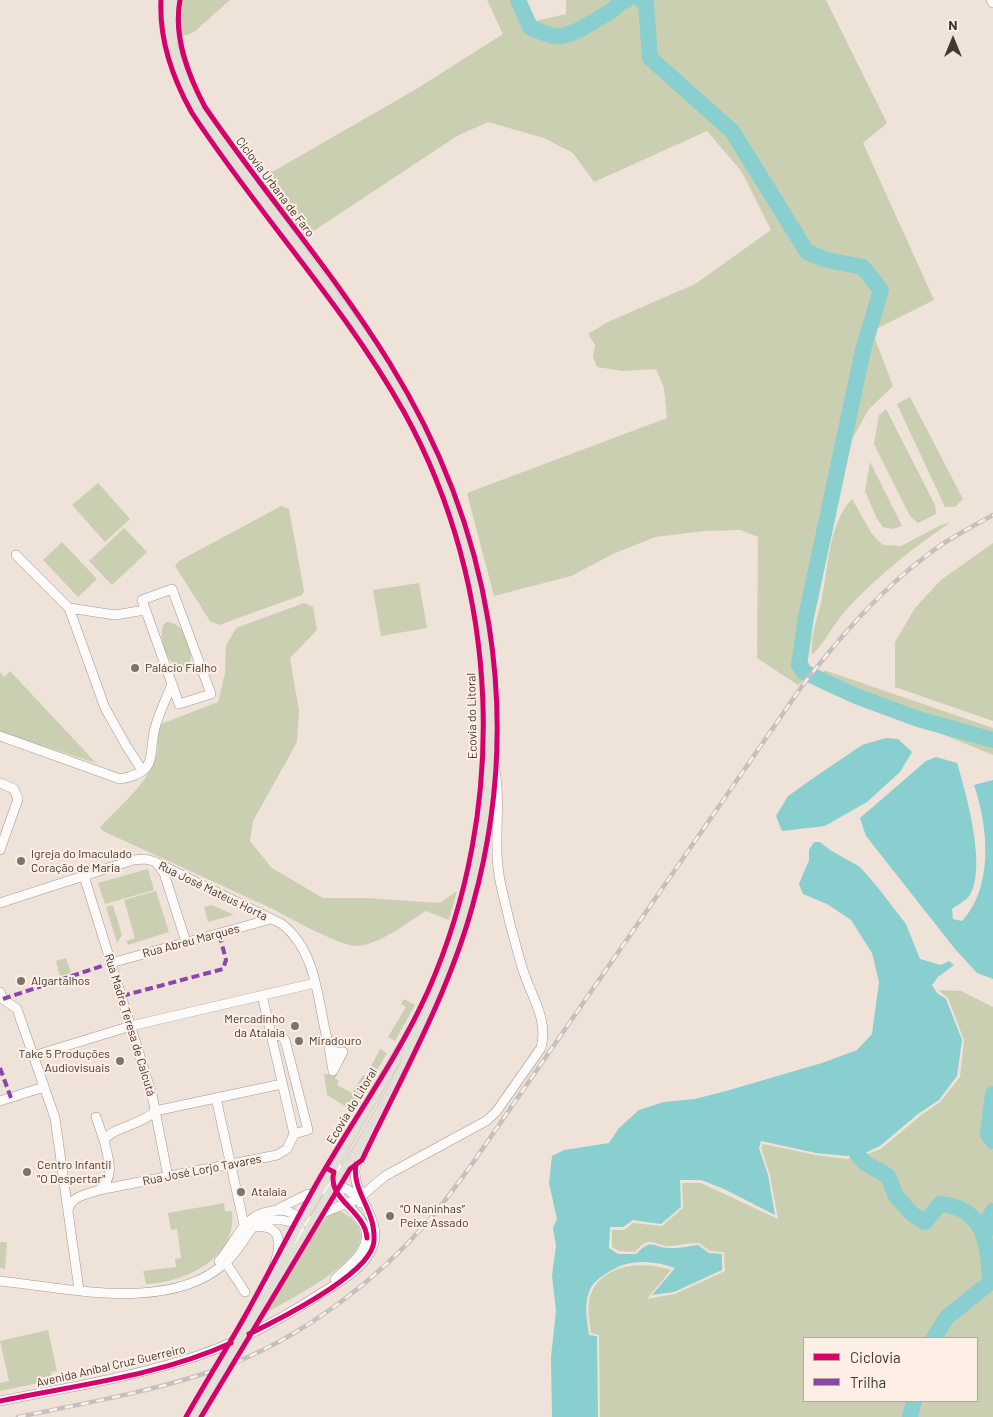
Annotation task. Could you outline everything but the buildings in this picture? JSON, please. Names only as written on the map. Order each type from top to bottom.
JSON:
[{"type":"main road","points":[[165,0],[169,42],[181,74],[200,114],[380,360],[404,399],[426,443],[450,500],[467,551],[480,604],[489,690],[488,782],[482,830],[455,943],[439,990],[386,1100],[293,1259],[260,1300]]},
{"type":"main road","points":[[175,0],[175,38],[181,74]]},
{"type":"main road","points":[[194,1417],[260,1300],[317,1192],[423,1011],[455,943]]},
{"type":"street","points":[[16,555],[69,608],[105,708],[126,748],[142,770]]},
{"type":"street","points":[[172,589],[211,694],[179,704],[172,684],[142,600],[172,589]]},
{"type":"street","points":[[69,608],[115,615],[146,610]]},
{"type":"street","points":[[0,736],[120,779],[136,776],[152,759],[155,728],[172,684]]},
{"type":"street","points":[[0,1282],[79,1290],[141,1293],[186,1284],[210,1275],[226,1263],[250,1230],[266,1220],[299,1224],[306,1223],[346,1204],[385,1176],[486,1121],[496,1112],[541,1048],[544,1036],[541,1014],[518,954],[500,880],[497,852],[498,790],[496,768],[489,746]]},
{"type":"street","points":[[0,783],[14,789],[18,799],[0,850]]},
{"type":"street","name":"Rua José Mateus Horta","points":[[0,903],[137,859],[148,859],[282,924],[299,940],[311,965],[333,1071],[343,1052],[335,1052],[329,1046]]},
{"type":"street","points":[[157,864],[166,882],[186,942]]},
{"type":"street","points":[[166,882],[176,873]]},
{"type":"street","name":"Rua Madre Teresa de Calcutá","points":[[84,876],[131,1026],[155,1111],[168,1177]]},
{"type":"street","name":"Rua Abreu Marques","points":[[111,964],[271,919]]},
{"type":"street","points":[[33,1056],[131,1026],[314,983]]},
{"type":"street","points":[[262,995],[294,1134]]},
{"type":"street","points":[[1,997],[17,1009],[54,1118],[79,1290]]},
{"type":"street","name":"Rua José Lorjo Tavares","points":[[78,1197],[99,1190],[283,1153],[294,1134],[308,1130],[284,1038],[280,1035],[272,1036]]},
{"type":"street","points":[[304,1305],[351,1264],[364,1246],[367,1238],[366,1228],[362,1220],[336,1193],[332,1178],[336,1168],[368,1116],[387,1074]]},
{"type":"street","points":[[104,1140],[109,1134],[144,1120],[155,1111],[282,1084]]},
{"type":"street","points":[[0,1101],[44,1087]]},
{"type":"street","points":[[216,1098],[243,1225],[250,1230],[271,1227],[277,1232],[279,1239],[275,1260],[260,1300]]},
{"type":"street","points":[[304,1305],[338,1283],[367,1256],[373,1246],[374,1237],[370,1215],[359,1195],[355,1174],[356,1164],[386,1100]]},
{"type":"street","points":[[96,1117],[104,1140],[110,1169],[115,1182],[122,1186]]},
{"type":"street","points":[[99,1190],[108,1181],[110,1169]]},
{"type":"street","points":[[304,1197],[318,1186],[330,1170]]},
{"type":"street","points":[[64,1186],[67,1192],[78,1197],[70,1203],[68,1212]]},
{"type":"street","points":[[186,1284],[206,1273],[220,1261],[243,1225],[253,1217],[288,1206],[304,1197],[334,1187],[347,1188],[359,1195]]},
{"type":"street","points":[[265,1212],[288,1211],[295,1215],[299,1224],[297,1244],[276,1282]]},
{"type":"street","points":[[226,1263],[245,1292]]},
{"type":"street","name":"Avenida Aníbal Cruz Guerreiro","points":[[0,1401],[133,1374],[182,1361],[227,1344],[304,1305]]},
{"type":"green space","points":[[182,0],[230,0],[194,32],[181,37]]},
{"type":"green space","points":[[487,0],[526,0],[536,21],[566,14],[566,0],[826,0],[887,123],[863,143],[934,300],[872,331],[893,386],[869,409],[851,441],[800,647],[813,671],[798,685],[757,658],[758,537],[740,530],[705,531],[655,537],[613,554],[571,576],[494,596],[467,493],[667,418],[664,388],[656,369],[623,371],[597,367],[593,357],[595,345],[588,334],[608,322],[695,284],[771,230],[742,172],[707,131],[594,182],[573,153],[544,138],[488,122],[457,136],[303,238],[260,179],[418,88],[503,34]]},
{"type":"green space","points":[[910,397],[963,499],[955,507],[945,507],[897,404]]},
{"type":"green space","points":[[886,409],[935,505],[936,514],[918,523],[910,516],[874,444],[879,415]]},
{"type":"green space","points":[[870,462],[902,526],[893,529],[883,527],[877,519],[865,491]]},
{"type":"green space","points":[[98,483],[130,519],[105,542],[72,505]]},
{"type":"green space","points":[[852,499],[872,534],[883,545],[901,546],[939,526],[951,522],[910,552],[871,585],[842,614],[822,644],[812,655],[813,633],[822,598],[834,533],[844,509]]},
{"type":"green space","points":[[281,506],[289,509],[304,591],[302,595],[219,625],[210,621],[175,566],[179,561]]},
{"type":"green space","points":[[124,528],[147,552],[112,585],[89,561]]},
{"type":"green space","points":[[62,542],[97,579],[78,597],[43,560]]},
{"type":"green space","points":[[993,543],[993,721],[895,687],[895,642],[915,608],[941,580]]},
{"type":"green space","points":[[419,583],[427,628],[381,636],[373,590]]},
{"type":"green space","points":[[304,603],[313,607],[317,630],[290,658],[299,711],[297,742],[253,821],[250,841],[272,868],[323,898],[366,898],[440,903],[457,891],[449,920],[426,911],[376,941],[358,946],[351,945],[318,932],[277,911],[103,831],[100,827],[132,795],[152,768],[157,754],[158,732],[161,724],[218,702],[225,673],[226,646],[236,628]]},
{"type":"green space","points":[[167,622],[174,623],[180,627],[188,640],[191,655],[188,669],[180,670],[167,656],[163,644],[162,631],[163,625]]},
{"type":"green space","points":[[824,670],[993,728],[993,755],[820,684]]},
{"type":"green space","points":[[10,671],[96,763],[0,732],[0,672],[4,677]]},
{"type":"green space","points":[[148,869],[154,890],[105,904],[98,883]]},
{"type":"green space","points":[[156,891],[169,932],[128,945],[126,941],[135,938],[124,900]]},
{"type":"green space","points":[[113,905],[122,935],[117,943],[106,907]]},
{"type":"green space","points":[[212,905],[234,915],[208,922],[204,907]]},
{"type":"green space","points":[[66,958],[71,973],[60,976],[56,961]]},
{"type":"green space","points":[[938,990],[961,991],[993,1007],[993,1417],[600,1417],[599,1335],[591,1333],[588,1312],[590,1296],[598,1282],[616,1270],[638,1265],[671,1270],[647,1299],[675,1294],[725,1271],[724,1252],[710,1251],[699,1243],[666,1246],[653,1242],[645,1243],[635,1252],[619,1251],[612,1247],[612,1230],[624,1230],[633,1223],[662,1226],[683,1208],[682,1183],[701,1183],[778,1219],[770,1175],[761,1148],[763,1144],[846,1159],[881,1149],[920,1116],[940,1102],[960,1077],[964,1040],[948,998]]},
{"type":"green space","points":[[404,999],[415,1005],[395,1041],[388,1037],[406,1007],[401,1004]]},
{"type":"green space","points":[[380,1049],[387,1053],[353,1111],[327,1095],[324,1074],[337,1075],[335,1078],[339,1081],[337,1085],[352,1093],[363,1075],[366,1076]]},
{"type":"green space","points":[[224,1203],[225,1211],[232,1211],[232,1228],[226,1242],[217,1254],[206,1265],[191,1273],[161,1283],[146,1284],[143,1271],[176,1267],[175,1259],[181,1258],[177,1229],[171,1230],[168,1213]]},
{"type":"green space","points":[[335,1211],[344,1213],[357,1224],[361,1232],[358,1247],[336,1270],[321,1281],[264,1314],[319,1225]]},
{"type":"green space","points":[[0,1242],[7,1242],[5,1269],[0,1268]]},
{"type":"green space","points":[[48,1330],[57,1371],[51,1372],[53,1380],[0,1391],[0,1383],[9,1381],[0,1341]]},
{"type":"water","points":[[886,738],[898,739],[912,752],[900,772],[867,802],[825,826],[782,831],[776,816],[788,796],[862,745]]},
{"type":"water","points":[[936,757],[957,763],[970,811],[976,849],[975,883],[969,897],[952,909],[953,919],[962,921],[972,907],[979,892],[983,875],[985,839],[983,820],[974,785],[993,780],[993,979],[977,973],[955,949],[866,836],[860,818],[926,761]]},
{"type":"water","points":[[814,842],[820,842],[860,867],[906,924],[920,959],[941,965],[949,961],[954,965],[938,977],[932,985],[937,993],[946,999],[962,1040],[957,1076],[939,1100],[918,1114],[880,1146],[865,1153],[846,1156],[816,1153],[761,1141],[759,1148],[768,1175],[775,1215],[724,1189],[701,1180],[680,1180],[681,1207],[661,1224],[633,1220],[623,1227],[610,1227],[609,1248],[618,1254],[636,1254],[649,1245],[664,1248],[680,1248],[698,1245],[709,1253],[722,1254],[722,1270],[674,1292],[652,1295],[675,1268],[647,1262],[629,1263],[612,1270],[597,1280],[590,1289],[586,1308],[589,1335],[597,1336],[598,1417],[552,1417],[551,1357],[556,1311],[552,1275],[556,1246],[553,1228],[557,1219],[549,1183],[552,1156],[564,1150],[609,1143],[619,1128],[639,1110],[664,1102],[695,1099],[822,1063],[857,1050],[872,1034],[879,982],[872,953],[851,920],[827,904],[803,894],[799,884],[809,860],[809,850]]},
{"type":"waterway","points":[[518,0],[530,27],[552,36],[567,35],[580,29],[627,0]]},
{"type":"waterway","points":[[641,0],[646,3],[650,58],[732,131],[807,252],[827,260],[863,267],[881,290],[863,350],[806,617],[799,665],[804,672],[856,696],[918,719],[993,740]]},
{"type":"waterway","points":[[993,1094],[988,1134],[993,1141]]},
{"type":"waterway","points":[[857,1154],[865,1163],[888,1176],[896,1196],[912,1214],[925,1222],[940,1204],[955,1207],[966,1212],[975,1220],[985,1242],[990,1282]]},
{"type":"waterway","points":[[985,1234],[986,1223],[993,1211]]},
{"type":"waterway","points":[[935,1337],[947,1317],[993,1278]]},
{"type":"waterway","points":[[910,1417],[914,1402]]},
{"type":"railway","points":[[18,1417],[113,1398],[183,1380],[236,1362],[265,1349],[322,1315],[375,1274],[399,1252],[428,1221],[460,1181],[816,668],[846,632],[894,582],[945,542],[993,515]]},
{"type":"marked path","points":[[122,996],[223,969],[226,960],[219,933]]},
{"type":"marked path","points":[[3,999],[111,963]]},
{"type":"marked path","points":[[0,1068],[11,1098]]},
{"type":"cycle path","name":"Ecovia do Litoral","points":[[161,0],[162,30],[169,59],[173,73],[192,113],[245,188],[355,334],[404,412],[436,480],[460,551],[476,624],[483,698],[482,773],[472,848],[454,921],[428,991],[390,1064],[318,1181],[245,1316],[186,1417]]},
{"type":"cycle path","name":"Ciclovia Urbana de Faro","points":[[180,0],[178,14],[180,42],[188,69],[205,107],[368,329],[389,362],[424,425],[452,489],[474,556],[489,624],[496,693],[496,763],[489,833],[473,904],[463,937],[438,1002],[362,1160],[350,1169],[201,1417]]},
{"type":"cycle path","points":[[249,1334],[299,1308],[337,1284],[354,1271],[366,1258],[373,1246],[374,1231],[356,1180],[356,1164]]},
{"type":"cycle path","points":[[326,1168],[334,1172],[333,1181],[336,1190],[360,1220],[365,1228],[367,1238]]},
{"type":"cycle path","points":[[0,1401],[146,1372],[175,1364],[231,1343]]},
{"type":"place","name":"Palácio Fialho","points":[[135,668]]},
{"type":"place","name":"Igreja do Imaculado Coração de Maria","points":[[21,861]]},
{"type":"place","name":"Algartalhos","points":[[21,981]]},
{"type":"place","name":"Mercadinho da Atalaia","points":[[295,1026]]},
{"type":"place","name":"Miradouro","points":[[299,1041]]},
{"type":"place","name":"Take 5 Produções Audiovisuais","points":[[120,1061]]},
{"type":"place","name":"Centro Infantil \"O Despertar\"","points":[[27,1172]]},
{"type":"place","name":"Atalaia","points":[[241,1192]]},
{"type":"place","name":"“O Naninhas” Peixe Assado","points":[[390,1216]]}]
